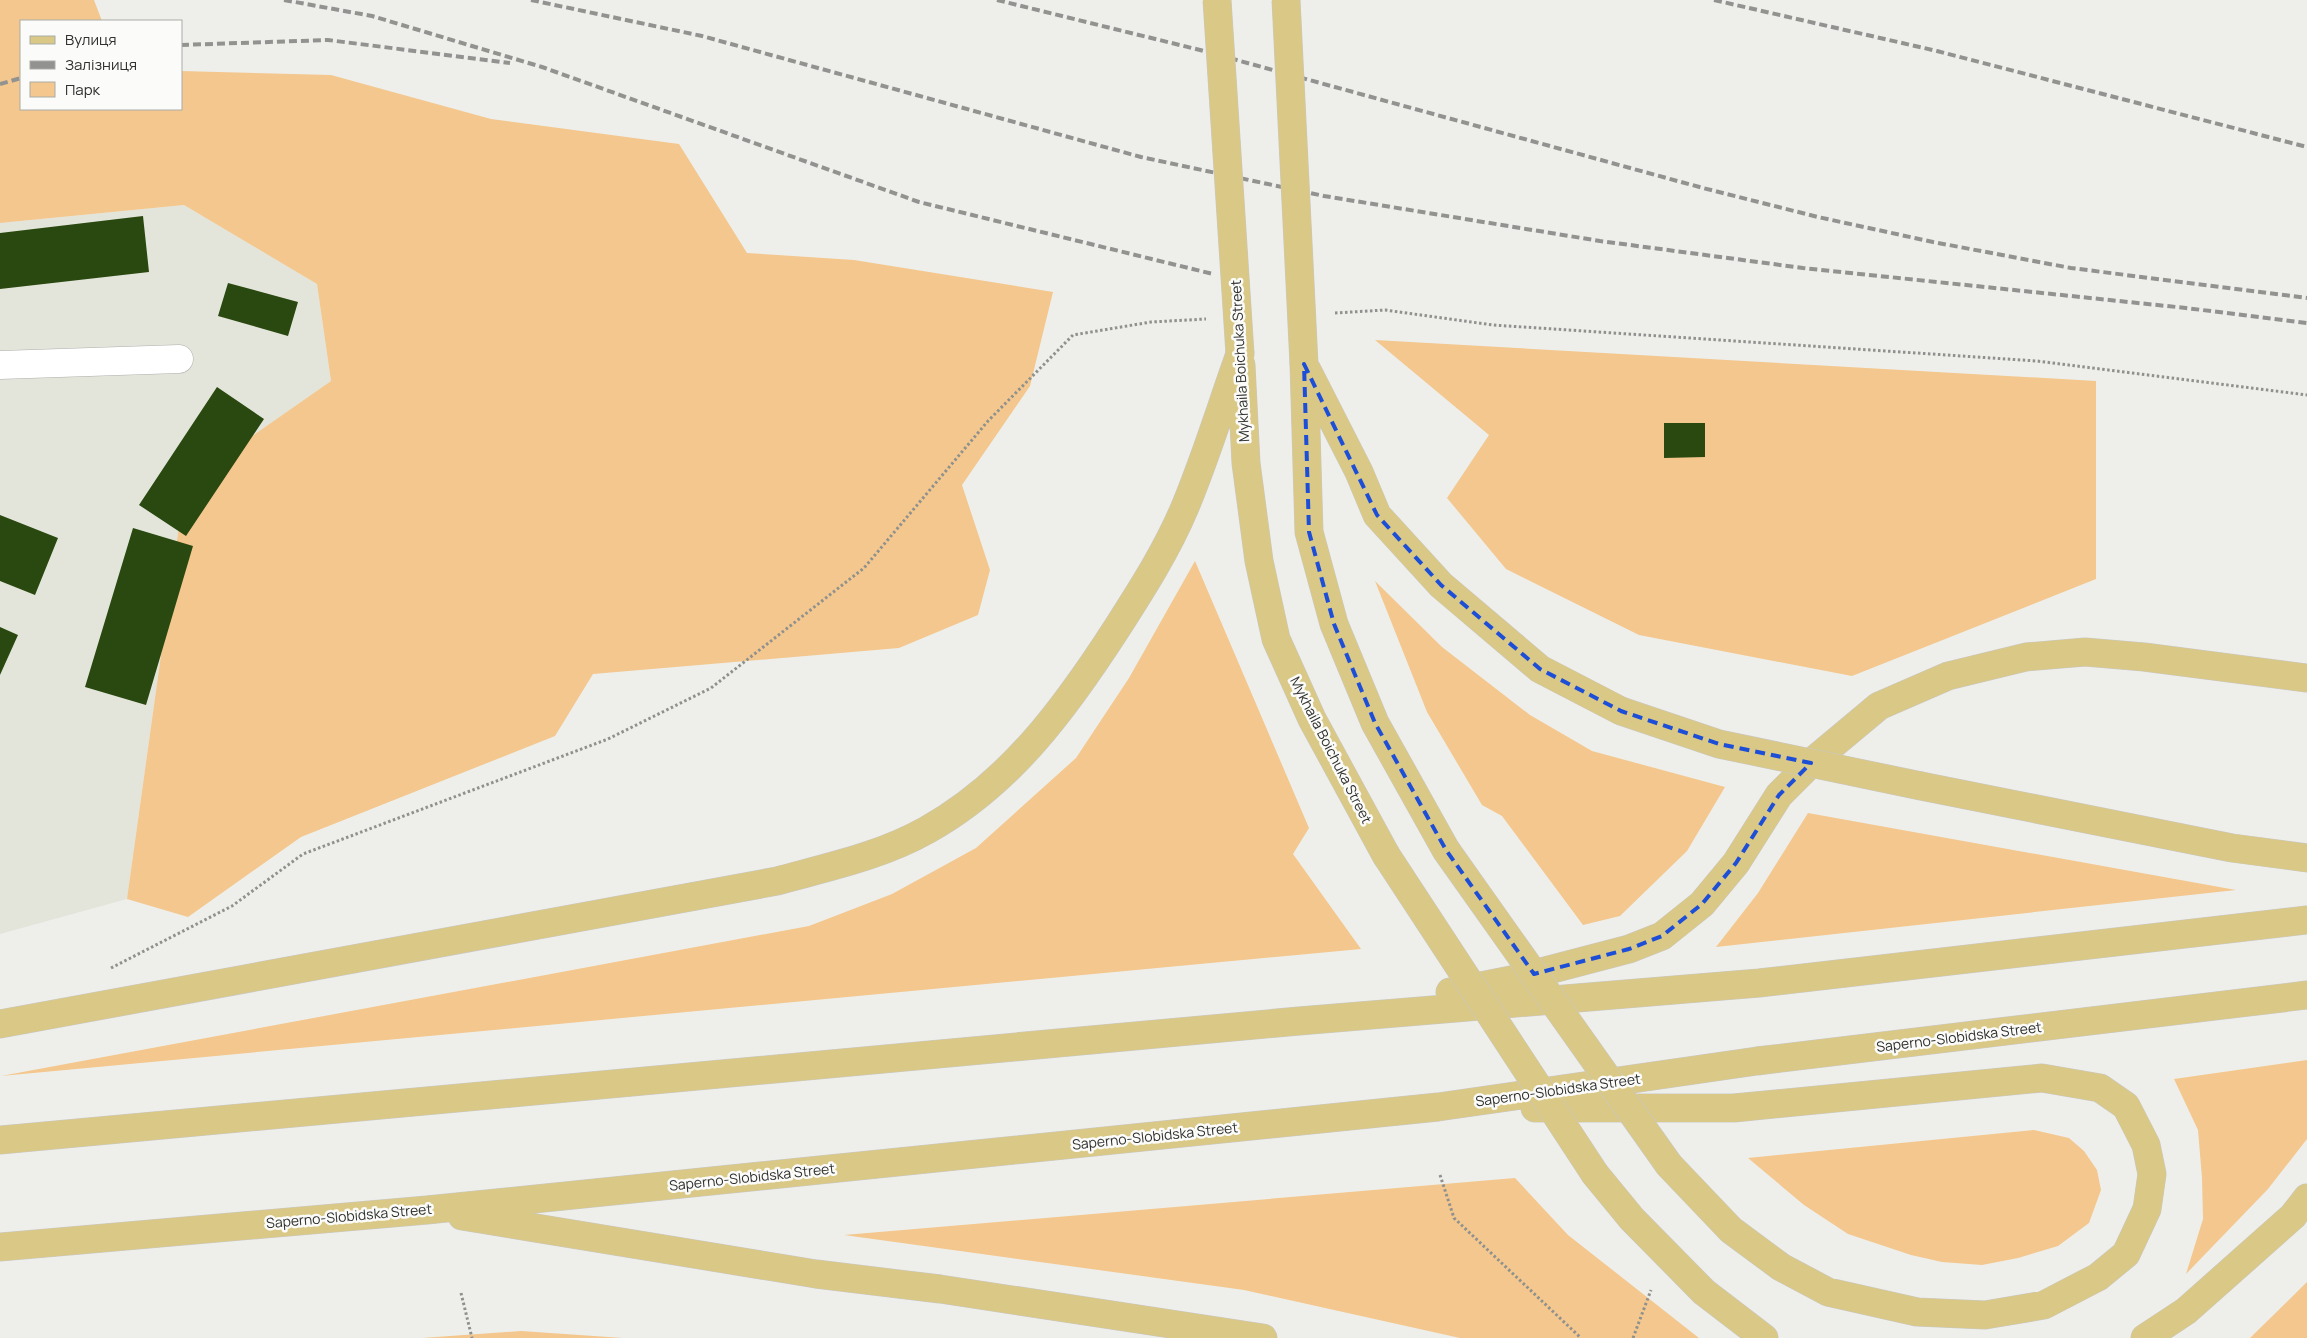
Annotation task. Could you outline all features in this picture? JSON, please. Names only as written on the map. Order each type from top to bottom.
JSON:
[{"type":"main road","name":"Mykhaila Boichuka Street","points":[[1217,0],[1246,463],[1259,560],[1276,639],[1312,719],[1386,856],[1595,1174],[1632,1219],[1704,1292],[1764,1338]]},
{"type":"main road","points":[[1286,0],[1304,364],[1309,532],[1334,624],[1375,723],[1446,850],[1669,1165],[1731,1230],[1781,1267],[1828,1292],[1917,1312],[1986,1315],[2044,1305],[2098,1277],[2126,1254],[2147,1210],[2152,1174],[2146,1145],[2126,1106],[2100,1088],[2042,1078],[1734,1108],[1438,1108]]},
{"type":"main road","points":[[0,1024],[778,881],[869,856],[928,830],[992,786],[1042,735],[1083,681],[1157,566],[1186,506],[1240,354]]},
{"type":"main road","points":[[1304,364],[1359,472],[1378,515],[1403,543],[1442,585],[1540,669],[1621,711],[1719,744],[2232,848],[2307,858]]},
{"type":"main road","points":[[1299,1020],[1511,980],[1629,950],[1662,936],[1702,904],[1736,863],[1779,795],[1812,762],[1879,706],[1948,676],[2026,657],[2085,652],[2144,657],[2307,678]]},
{"type":"main road","points":[[0,1140],[1299,1020],[1759,984],[2307,920]]},
{"type":"main road","name":"Saperno-Slobidska Street","points":[[0,1247],[427,1210],[1438,1108],[1757,1062],[2307,995]]},
{"type":"main road","points":[[2145,1338],[2186,1311],[2293,1216],[2307,1198]]},
{"type":"main road","points":[[427,1210],[816,1274],[940,1289],[1263,1338]]},
{"type":"lane","points":[[0,365],[179,359]]},
{"type":"path","points":[[1440,1175],[1454,1218],[1581,1338]]},
{"type":"path","points":[[1633,1338],[1651,1290]]},
{"type":"path","points":[[461,1293],[472,1338]]},
{"type":"highlighted area","points":[[1304,364],[1377,515],[1441,585],[1540,669],[1621,711],[1719,744],[1811,763],[1779,795],[1736,863],[1702,904],[1662,936],[1629,949],[1534,974],[1446,850],[1375,723],[1334,624],[1309,532]]},
{"type":"shaded area","points":[[184,205],[317,284],[331,381],[185,483],[127,899],[0,934],[0,223]]},
{"type":"green space","points":[[0,0],[94,0],[102,20],[20,20],[20,110],[182,110],[182,71],[331,75],[491,119],[679,144],[747,253],[854,260],[1053,292],[1030,386],[962,485],[990,570],[978,615],[899,648],[593,674],[555,736],[301,837],[188,917],[127,899],[185,483],[331,381],[317,284],[184,205],[0,223]]},
{"type":"green space","points":[[1375,340],[2096,381],[2096,579],[1852,676],[1639,635],[1506,569],[1447,498],[1489,435]]},
{"type":"green space","points":[[1195,561],[1309,828],[1293,854],[1361,949],[1,1076],[809,926],[892,894],[976,848],[1076,758],[1129,678]]},
{"type":"green space","points":[[1375,581],[1442,647],[1530,715],[1592,751],[1725,787],[1687,851],[1620,916],[1583,925],[1502,816],[1482,805],[1427,712]]},
{"type":"green space","points":[[1808,813],[2236,890],[1716,947],[1758,893]]},
{"type":"green space","points":[[2307,1060],[2307,1139],[2268,1189],[2186,1274],[2203,1219],[2202,1178],[2198,1130],[2174,1079]]},
{"type":"green space","points":[[2034,1130],[2069,1138],[2084,1151],[2097,1170],[2101,1190],[2089,1223],[2058,1246],[2018,1258],[1982,1265],[1942,1262],[1911,1255],[1848,1234],[1804,1205],[1748,1158]]},
{"type":"green space","points":[[1515,1178],[1568,1235],[1699,1338],[1460,1338],[1244,1290],[844,1235]]},
{"type":"green space","points":[[2307,1282],[2307,1338],[2250,1338]]},
{"type":"green space","points":[[521,1331],[623,1338],[422,1338]]},
{"type":"building","points":[[143,216],[149,272],[0,289],[0,233]]},
{"type":"building","points":[[228,283],[298,302],[288,336],[218,316]]},
{"type":"building","points":[[217,387],[264,419],[186,536],[139,505]]},
{"type":"building","points":[[1664,423],[1705,423],[1705,457],[1664,458]]},
{"type":"building","points":[[0,515],[58,538],[35,595],[0,581]]},
{"type":"building","points":[[133,528],[193,546],[146,705],[85,687]]},
{"type":"building","points":[[0,627],[18,635],[0,675]]},
{"type":"railway","points":[[284,0],[372,16],[542,67],[919,202],[1213,274]]},
{"type":"railway","points":[[531,0],[702,36],[1141,157],[1324,196],[1600,241],[1803,268],[2186,308],[2307,323]]},
{"type":"railway","points":[[997,0],[1200,50],[1703,188],[1818,217],[1933,242],[2071,268],[2307,298]]},
{"type":"railway","points":[[1714,0],[1937,51],[2307,147]]},
{"type":"railway","points":[[182,45],[328,40],[510,63]]},
{"type":"railway","points":[[0,84],[20,78]]}]
